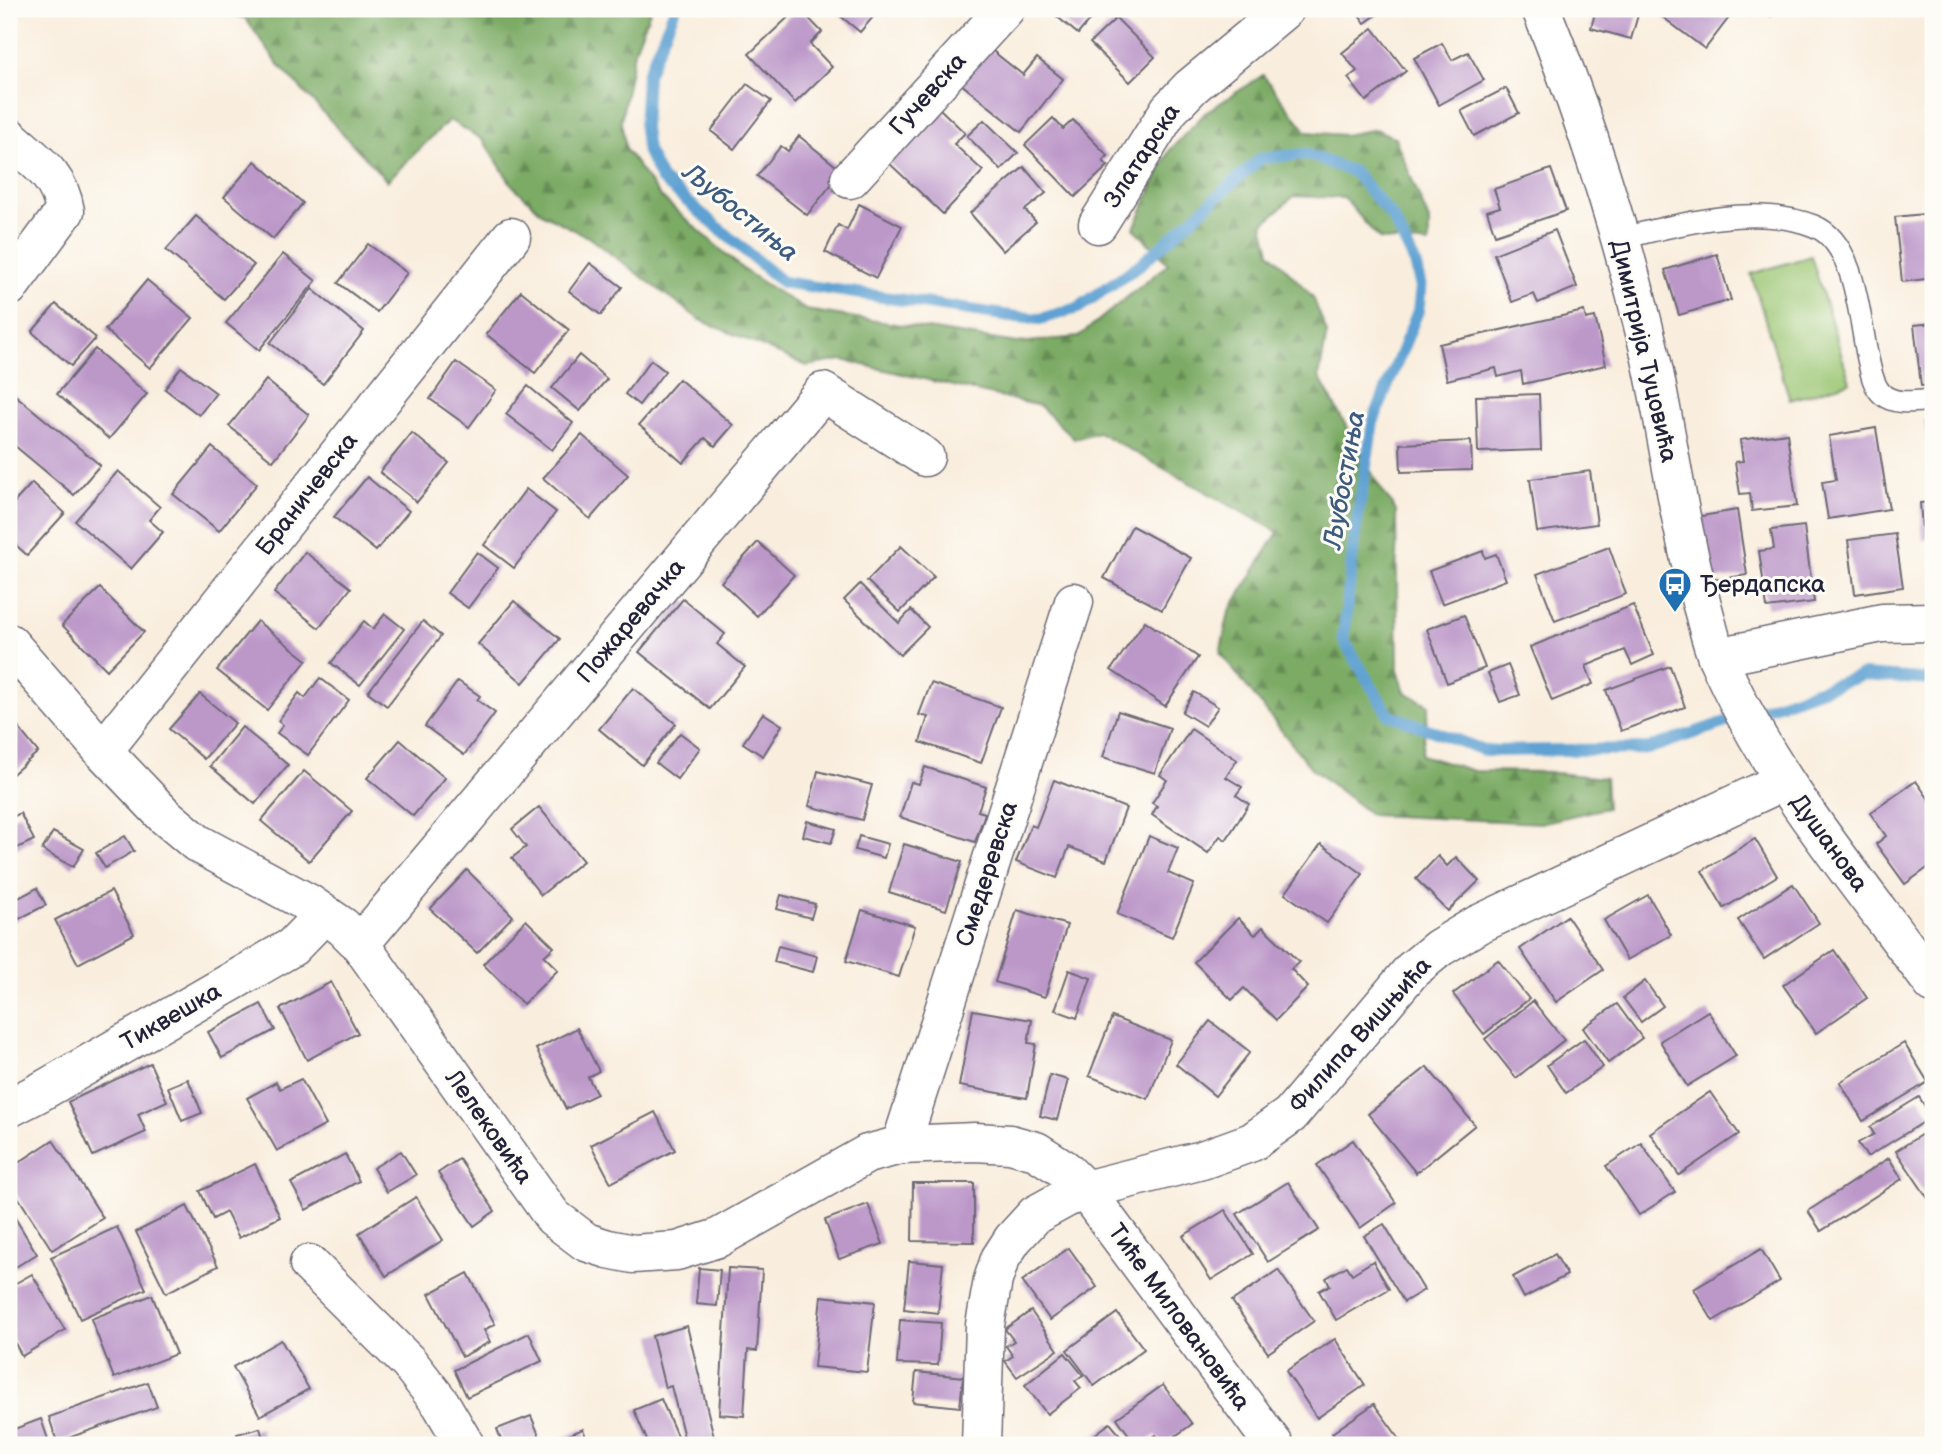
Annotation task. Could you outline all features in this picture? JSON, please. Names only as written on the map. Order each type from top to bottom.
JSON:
[{"type":"street","name":"Гучевска","points":[[850,179],[1006,9]]},
{"type":"street","name":"Златарска","points":[[1098,224],[1168,110],[1191,87],[1285,9]]},
{"type":"street","name":"Димитрија Туцовића","points":[[1541,9],[1606,191],[1648,346],[1689,562],[1717,657],[1736,695]]},
{"type":"street","points":[[9,137],[51,176],[62,193],[65,211],[9,287]]},
{"type":"street","name":"Браничевска","points":[[103,751],[511,237]]},
{"type":"street","name":"Пожаревачка","points":[[360,944],[823,392],[925,457]]},
{"type":"street","name":"Смедеревска","points":[[901,1145],[1074,602]]},
{"type":"street","points":[[1717,657],[1882,623],[1933,622]]},
{"type":"street","name":"Лелековића","points":[[9,642],[103,751],[165,816],[197,843],[308,903],[360,944],[553,1217],[586,1242],[633,1254],[677,1251],[718,1238],[867,1154],[901,1145],[975,1142],[1010,1144],[1036,1151],[1064,1169],[1085,1190]]},
{"type":"street","name":"Душанова","points":[[1736,695],[1756,736],[1784,781],[1933,984]]},
{"type":"street","name":"Филипа Вишњића","points":[[981,1445],[985,1325],[993,1280],[1000,1259],[1013,1239],[1035,1215],[1085,1190],[1202,1160],[1252,1142],[1290,1115],[1412,970],[1439,948],[1477,925],[1784,781]]},
{"type":"street","name":"Тиквешка","points":[[9,1108],[292,947],[324,914]]},
{"type":"street","name":"Тиће Миловановића","points":[[1085,1190],[1274,1445]]},
{"type":"street","points":[[309,1264],[409,1363],[441,1404],[465,1445]]},
{"type":"lane","points":[[1619,239],[1692,221],[1728,216],[1784,219],[1816,226],[1839,245],[1849,270],[1871,372],[1877,388],[1883,396],[1900,402],[1933,400]]},
{"type":"green space","points":[[214,9],[651,9],[634,52],[621,121],[626,150],[660,196],[745,271],[806,310],[1017,343],[1078,337],[1168,264],[1134,228],[1169,151],[1205,113],[1263,75],[1307,132],[1344,135],[1376,129],[1395,138],[1429,221],[1429,244],[1379,239],[1344,198],[1294,196],[1263,224],[1270,252],[1313,297],[1327,333],[1319,377],[1378,484],[1396,511],[1398,670],[1405,692],[1429,705],[1421,755],[1474,771],[1545,772],[1605,778],[1607,808],[1540,823],[1371,815],[1311,768],[1220,653],[1229,612],[1278,532],[1098,432],[1074,439],[1040,406],[842,360],[807,366],[700,320],[588,237],[543,214],[512,185],[483,140],[449,120],[387,181],[278,64],[245,18]]},
{"type":"green space","points":[[1811,256],[1850,382],[1790,400],[1751,274]]},
{"type":"building","points":[[797,9],[822,32],[810,44],[832,67],[795,103],[749,54]]},
{"type":"building","points":[[832,9],[880,9],[860,32]]},
{"type":"building","points":[[1048,9],[1099,9],[1078,34]]},
{"type":"building","points":[[1355,9],[1385,9],[1365,23]]},
{"type":"building","points":[[1596,9],[1616,9],[1638,15],[1631,39],[1591,28]]},
{"type":"building","points":[[1665,9],[1722,9],[1731,15],[1705,49],[1660,15]]},
{"type":"building","points":[[1763,9],[1778,9],[1771,16]]},
{"type":"building","points":[[1116,18],[1155,57],[1130,82],[1090,43]]},
{"type":"building","points":[[1373,28],[1406,71],[1366,101],[1348,78],[1357,71],[1342,53]]},
{"type":"building","points":[[1442,43],[1452,60],[1468,52],[1484,80],[1439,105],[1414,58]]},
{"type":"building","points":[[989,48],[1023,75],[1037,58],[1063,79],[1021,132],[960,83]]},
{"type":"building","points":[[747,84],[771,101],[734,149],[711,131]]},
{"type":"building","points":[[1506,88],[1519,113],[1474,136],[1461,111]]},
{"type":"building","points":[[940,109],[965,133],[954,144],[983,171],[943,214],[889,163]]},
{"type":"building","points":[[1053,118],[1063,129],[1073,120],[1108,156],[1103,161],[1108,166],[1075,197],[1025,145]]},
{"type":"building","points":[[984,120],[1018,153],[1001,170],[967,136]]},
{"type":"building","points":[[799,136],[842,171],[807,215],[757,176],[781,146],[788,151]]},
{"type":"building","points":[[255,161],[303,203],[273,239],[224,197]]},
{"type":"building","points":[[1024,167],[1046,193],[1025,210],[1036,222],[1003,251],[970,213]]},
{"type":"building","points":[[1551,169],[1566,211],[1495,235],[1487,211],[1500,207],[1494,189]]},
{"type":"building","points":[[859,204],[902,226],[876,278],[825,252],[838,225],[847,230]]},
{"type":"building","points":[[9,205],[16,211],[9,221]]},
{"type":"building","points":[[1933,213],[1933,278],[1902,282],[1895,217]]},
{"type":"building","points":[[196,216],[254,265],[224,299],[166,250]]},
{"type":"building","points":[[1555,230],[1577,287],[1538,303],[1534,294],[1512,302],[1494,254]]},
{"type":"building","points":[[368,244],[407,273],[377,312],[338,283]]},
{"type":"building","points":[[283,254],[316,281],[259,350],[226,323]]},
{"type":"building","points":[[1717,254],[1731,300],[1679,315],[1665,270]]},
{"type":"building","points":[[590,263],[622,287],[601,315],[569,291]]},
{"type":"building","points":[[147,280],[193,318],[150,368],[105,330]]},
{"type":"building","points":[[312,289],[364,331],[323,384],[270,343]]},
{"type":"building","points":[[521,291],[569,330],[535,373],[486,334]]},
{"type":"building","points":[[56,304],[96,338],[71,366],[32,332]]},
{"type":"building","points":[[1584,311],[1586,319],[1595,317],[1606,365],[1523,384],[1521,371],[1498,377],[1496,368],[1447,380],[1439,344]]},
{"type":"building","points":[[1933,323],[1933,385],[1921,386],[1914,325]]},
{"type":"building","points":[[95,349],[147,394],[109,439],[57,394]]},
{"type":"building","points":[[579,355],[607,379],[580,411],[552,388]]},
{"type":"building","points":[[651,360],[665,371],[639,405],[625,394]]},
{"type":"building","points":[[456,362],[496,390],[469,427],[430,399]]},
{"type":"building","points":[[181,367],[216,393],[199,415],[165,389]]},
{"type":"building","points":[[679,379],[733,425],[715,446],[705,438],[683,463],[639,425]]},
{"type":"building","points":[[266,380],[309,415],[273,461],[229,426]]},
{"type":"building","points":[[528,386],[573,423],[552,450],[506,414]]},
{"type":"building","points":[[9,390],[100,465],[74,495],[9,441],[9,432],[16,424],[9,418]]},
{"type":"building","points":[[1539,394],[1541,450],[1478,452],[1476,396]]},
{"type":"building","points":[[1933,418],[1933,483],[1932,484],[1924,419]]},
{"type":"building","points":[[1876,428],[1889,509],[1828,519],[1822,482],[1836,480],[1829,436]]},
{"type":"building","points":[[412,433],[449,463],[417,502],[380,472]]},
{"type":"building","points":[[1787,433],[1797,506],[1752,511],[1750,493],[1740,494],[1735,462],[1743,461],[1740,440]]},
{"type":"building","points":[[582,435],[628,475],[590,519],[543,478]]},
{"type":"building","points":[[1471,441],[1472,470],[1401,472],[1400,444]]},
{"type":"building","points":[[212,447],[257,484],[219,531],[173,494]]},
{"type":"building","points":[[118,471],[160,507],[149,520],[163,532],[131,569],[75,521]]},
{"type":"building","points":[[1590,471],[1597,524],[1537,532],[1530,479]]},
{"type":"building","points":[[367,477],[409,511],[376,551],[334,517]]},
{"type":"building","points":[[32,483],[65,513],[27,555],[9,539],[9,508]]},
{"type":"building","points":[[526,489],[556,512],[514,568],[484,545]]},
{"type":"building","points":[[1933,502],[1933,539],[1923,540],[1920,503]]},
{"type":"building","points":[[1737,510],[1747,575],[1706,581],[1696,517]]},
{"type":"building","points":[[1132,526],[1191,558],[1162,610],[1104,578]]},
{"type":"building","points":[[1804,526],[1814,602],[1767,608],[1759,551],[1774,549],[1771,530]]},
{"type":"building","points":[[1895,534],[1903,587],[1855,594],[1848,540]]},
{"type":"building","points":[[758,542],[794,575],[757,616],[721,582]]},
{"type":"building","points":[[901,546],[934,577],[900,612],[867,581]]},
{"type":"building","points":[[1609,547],[1626,594],[1555,621],[1537,574]]},
{"type":"building","points":[[1483,551],[1485,558],[1496,554],[1506,580],[1442,604],[1429,571]]},
{"type":"building","points":[[305,552],[351,588],[319,628],[274,593]]},
{"type":"building","points":[[477,552],[498,568],[468,608],[447,593]]},
{"type":"building","points":[[860,584],[899,623],[911,610],[928,627],[900,655],[844,600]]},
{"type":"building","points":[[100,588],[144,632],[107,670],[62,625]]},
{"type":"building","points":[[683,599],[725,634],[717,644],[745,667],[710,709],[639,652]]},
{"type":"building","points":[[514,601],[560,639],[523,683],[478,644]]},
{"type":"building","points":[[1633,605],[1654,655],[1632,665],[1625,650],[1586,666],[1593,684],[1552,701],[1530,647]]},
{"type":"building","points":[[385,614],[404,629],[360,685],[331,663],[364,621],[373,629]]},
{"type":"building","points":[[1464,615],[1485,668],[1447,683],[1427,629]]},
{"type":"building","points":[[257,621],[307,660],[267,710],[217,670]]},
{"type":"building","points":[[423,621],[441,636],[387,706],[368,692]]},
{"type":"building","points":[[1145,621],[1198,657],[1165,706],[1111,670]]},
{"type":"building","points":[[1508,665],[1520,695],[1500,702],[1488,673]]},
{"type":"building","points":[[1670,666],[1685,707],[1621,731],[1606,690]]},
{"type":"building","points":[[320,678],[349,700],[308,755],[277,733],[283,725],[278,721],[299,693],[305,698]]},
{"type":"building","points":[[458,681],[480,696],[477,700],[495,713],[464,755],[425,726]]},
{"type":"building","points":[[931,683],[1001,707],[981,763],[920,742],[928,717],[919,715]]},
{"type":"building","points":[[633,688],[676,724],[642,765],[599,729]]},
{"type":"building","points":[[1194,692],[1218,707],[1205,726],[1182,712]]},
{"type":"building","points":[[200,694],[235,723],[204,759],[169,729]]},
{"type":"building","points":[[1118,711],[1170,728],[1155,773],[1103,757]]},
{"type":"building","points":[[763,713],[782,725],[763,756],[743,743]]},
{"type":"building","points":[[9,716],[38,752],[9,777]]},
{"type":"building","points":[[242,727],[288,765],[255,804],[210,766]]},
{"type":"building","points":[[1191,729],[1237,760],[1226,777],[1242,787],[1236,795],[1249,804],[1226,840],[1220,836],[1208,853],[1152,815],[1157,806],[1152,803],[1167,780],[1160,775]]},
{"type":"building","points":[[680,733],[700,748],[677,779],[656,763]]},
{"type":"building","points":[[400,740],[445,778],[413,816],[367,778]]},
{"type":"building","points":[[925,767],[986,787],[978,811],[985,813],[975,842],[900,817],[911,782],[919,784]]},
{"type":"building","points":[[304,771],[352,811],[309,861],[261,821]]},
{"type":"building","points":[[818,771],[872,785],[862,820],[809,806]]},
{"type":"building","points":[[1054,780],[1126,808],[1106,861],[1069,847],[1057,878],[1016,862],[1031,825],[1036,827]]},
{"type":"building","points":[[1916,781],[1933,805],[1933,864],[1905,884],[1876,844],[1886,836],[1870,813]]},
{"type":"building","points":[[539,807],[583,861],[541,895],[512,858],[526,847],[512,829]]},
{"type":"building","points":[[20,813],[34,840],[9,852],[9,819]]},
{"type":"building","points":[[807,821],[836,829],[831,843],[803,836]]},
{"type":"building","points":[[53,832],[84,849],[73,867],[42,850]]},
{"type":"building","points":[[125,836],[134,851],[105,868],[96,853]]},
{"type":"building","points":[[859,836],[888,844],[884,858],[855,850]]},
{"type":"building","points":[[1149,836],[1178,848],[1168,873],[1194,884],[1172,937],[1117,914]]},
{"type":"building","points":[[1755,839],[1777,876],[1724,908],[1702,871]]},
{"type":"building","points":[[904,844],[962,862],[946,910],[889,892]]},
{"type":"building","points":[[1321,844],[1363,874],[1327,923],[1285,894]]},
{"type":"building","points":[[1438,856],[1447,866],[1456,857],[1479,881],[1448,911],[1416,879]]},
{"type":"building","points":[[467,870],[513,916],[477,953],[430,909]]},
{"type":"building","points":[[1793,884],[1819,923],[1764,959],[1738,920]]},
{"type":"building","points":[[37,888],[46,905],[9,924],[9,903]]},
{"type":"building","points":[[111,891],[134,934],[78,964],[55,920]]},
{"type":"building","points":[[781,895],[815,904],[811,918],[777,909]]},
{"type":"building","points":[[1648,895],[1671,935],[1627,960],[1604,920]]},
{"type":"building","points":[[862,910],[915,926],[899,977],[846,961]]},
{"type":"building","points":[[1017,910],[1067,925],[1045,997],[995,982]]},
{"type":"building","points":[[1567,916],[1603,970],[1556,1002],[1520,949]]},
{"type":"building","points":[[1238,918],[1255,935],[1263,927],[1299,962],[1291,969],[1308,987],[1276,1020],[1244,988],[1232,1000],[1194,962]]},
{"type":"building","points":[[526,920],[554,947],[544,956],[558,970],[523,1004],[483,964]]},
{"type":"building","points":[[778,946],[817,956],[813,972],[774,962]]},
{"type":"building","points":[[1834,950],[1867,998],[1816,1033],[1783,985]]},
{"type":"building","points":[[1498,960],[1529,999],[1484,1034],[1453,994]]},
{"type":"building","points":[[1069,970],[1091,978],[1077,1018],[1055,1010]]},
{"type":"building","points":[[1645,981],[1663,1006],[1641,1022],[1623,998]]},
{"type":"building","points":[[331,982],[358,1033],[307,1060],[280,1009]]},
{"type":"building","points":[[1533,1001],[1564,1040],[1516,1078],[1485,1039]]},
{"type":"building","points":[[261,1004],[275,1030],[222,1058],[208,1032]]},
{"type":"building","points":[[1617,1004],[1642,1038],[1608,1063],[1583,1028]]},
{"type":"building","points":[[973,1010],[1032,1020],[1028,1043],[1036,1044],[1027,1098],[959,1086]]},
{"type":"building","points":[[1708,1011],[1736,1056],[1687,1086],[1660,1041]]},
{"type":"building","points":[[1112,1017],[1171,1040],[1148,1099],[1089,1076]]},
{"type":"building","points":[[1210,1021],[1250,1052],[1215,1096],[1176,1064]]},
{"type":"building","points":[[577,1028],[599,1071],[588,1077],[597,1094],[566,1109],[536,1049]]},
{"type":"building","points":[[1584,1039],[1603,1067],[1566,1093],[1547,1065]]},
{"type":"building","points":[[1904,1043],[1928,1082],[1863,1121],[1840,1082]]},
{"type":"building","points":[[150,1063],[167,1101],[138,1114],[146,1132],[93,1156],[68,1102]]},
{"type":"building","points":[[1427,1067],[1475,1125],[1416,1173],[1368,1114]]},
{"type":"building","points":[[1050,1075],[1068,1080],[1057,1120],[1040,1116]]},
{"type":"building","points":[[188,1079],[202,1113],[182,1121],[168,1087]]},
{"type":"building","points":[[301,1079],[326,1125],[277,1151],[247,1098],[276,1082],[280,1089]]},
{"type":"building","points":[[1710,1092],[1739,1134],[1679,1175],[1650,1133]]},
{"type":"building","points":[[1919,1097],[1932,1117],[1867,1157],[1858,1143],[1874,1134],[1870,1127]]},
{"type":"building","points":[[655,1112],[675,1150],[611,1183],[591,1145]]},
{"type":"building","points":[[1933,1127],[1933,1201],[1931,1203],[1896,1151]]},
{"type":"building","points":[[53,1140],[103,1218],[52,1250],[9,1183],[9,1169]]},
{"type":"building","points":[[1353,1140],[1396,1203],[1360,1228],[1317,1165]]},
{"type":"building","points":[[1641,1143],[1675,1192],[1639,1215],[1606,1166]]},
{"type":"building","points":[[401,1151],[416,1175],[387,1192],[373,1168]]},
{"type":"building","points":[[345,1154],[359,1181],[306,1210],[291,1183]]},
{"type":"building","points":[[1889,1158],[1902,1179],[1821,1231],[1808,1211]]},
{"type":"building","points":[[459,1159],[495,1211],[474,1226],[438,1173]]},
{"type":"building","points":[[255,1164],[280,1217],[239,1238],[226,1212],[213,1219],[200,1191]]},
{"type":"building","points":[[1288,1182],[1319,1230],[1268,1262],[1237,1214]]},
{"type":"building","points":[[913,1183],[974,1183],[974,1242],[912,1241]]},
{"type":"building","points":[[416,1197],[443,1240],[386,1276],[359,1233]]},
{"type":"building","points":[[868,1204],[883,1244],[839,1259],[825,1220]]},
{"type":"building","points":[[187,1206],[218,1266],[166,1293],[136,1232]]},
{"type":"building","points":[[9,1208],[37,1254],[9,1271]]},
{"type":"building","points":[[1225,1210],[1253,1254],[1211,1280],[1183,1236]]},
{"type":"building","points":[[1384,1224],[1424,1290],[1404,1302],[1364,1236]]},
{"type":"building","points":[[117,1227],[146,1289],[80,1319],[51,1257]]},
{"type":"building","points":[[1069,1248],[1097,1287],[1050,1320],[1022,1281]]},
{"type":"building","points":[[1761,1249],[1780,1281],[1713,1321],[1694,1289]]},
{"type":"building","points":[[1555,1254],[1567,1275],[1524,1298],[1513,1277]]},
{"type":"building","points":[[909,1261],[943,1264],[938,1313],[904,1309]]},
{"type":"building","points":[[1373,1261],[1389,1289],[1336,1320],[1319,1291],[1330,1285],[1326,1278],[1347,1266],[1352,1274]]},
{"type":"building","points":[[699,1268],[720,1270],[717,1306],[696,1304]]},
{"type":"building","points":[[728,1268],[762,1270],[757,1351],[748,1350],[744,1416],[719,1414]]},
{"type":"building","points":[[1278,1270],[1314,1321],[1268,1353],[1232,1301]]},
{"type":"building","points":[[468,1273],[495,1324],[484,1330],[490,1342],[462,1357],[429,1294]]},
{"type":"building","points":[[32,1274],[65,1330],[22,1356],[9,1333],[9,1287]]},
{"type":"building","points":[[152,1295],[176,1354],[114,1378],[91,1319]]},
{"type":"building","points":[[821,1296],[875,1302],[867,1372],[814,1367]]},
{"type":"building","points":[[1031,1311],[1058,1350],[1017,1377],[1005,1361],[1013,1356],[1006,1346],[1014,1341],[1005,1329]]},
{"type":"building","points":[[1117,1313],[1144,1349],[1094,1386],[1067,1350]]},
{"type":"building","points":[[900,1320],[941,1323],[938,1365],[897,1364]]},
{"type":"building","points":[[687,1326],[716,1445],[686,1445],[671,1386],[665,1388],[652,1336]]},
{"type":"building","points":[[529,1333],[542,1361],[467,1397],[454,1370]]},
{"type":"building","points":[[1335,1339],[1365,1385],[1317,1418],[1286,1371]]},
{"type":"building","points":[[281,1340],[309,1389],[260,1416],[233,1367]]},
{"type":"building","points":[[1065,1353],[1083,1375],[1075,1381],[1081,1388],[1047,1414],[1025,1385]]},
{"type":"building","points":[[916,1372],[963,1377],[960,1407],[913,1402]]},
{"type":"building","points":[[148,1382],[157,1407],[57,1442],[49,1417]]},
{"type":"building","points":[[1163,1385],[1192,1424],[1163,1445],[1156,1435],[1142,1445],[1136,1445],[1117,1418]]},
{"type":"building","points":[[661,1399],[681,1445],[649,1445],[634,1410]]},
{"type":"building","points":[[1374,1404],[1404,1445],[1340,1445],[1332,1433]]},
{"type":"building","points":[[531,1416],[541,1440],[529,1445],[503,1445],[497,1429]]},
{"type":"building","points":[[41,1419],[50,1445],[9,1445],[9,1431]]},
{"type":"building","points":[[1110,1423],[1126,1442],[1122,1445],[1081,1445]]},
{"type":"building","points":[[260,1428],[265,1445],[240,1445],[237,1434]]},
{"type":"building","points":[[583,1429],[589,1445],[544,1445]]},
{"type":"waterway","name":"Љубостиња","points":[[675,9],[647,75],[644,129],[647,150],[661,179],[782,282],[1040,319],[1078,308],[1142,263],[1261,158],[1306,154],[1354,172],[1393,218],[1415,263],[1421,287],[1418,311],[1373,422],[1355,534],[1343,639],[1388,714],[1486,751],[1647,749],[1863,675],[1933,680]]},
{"type":"place","name":"Ђердапска","points":[[1675,614]]}]
